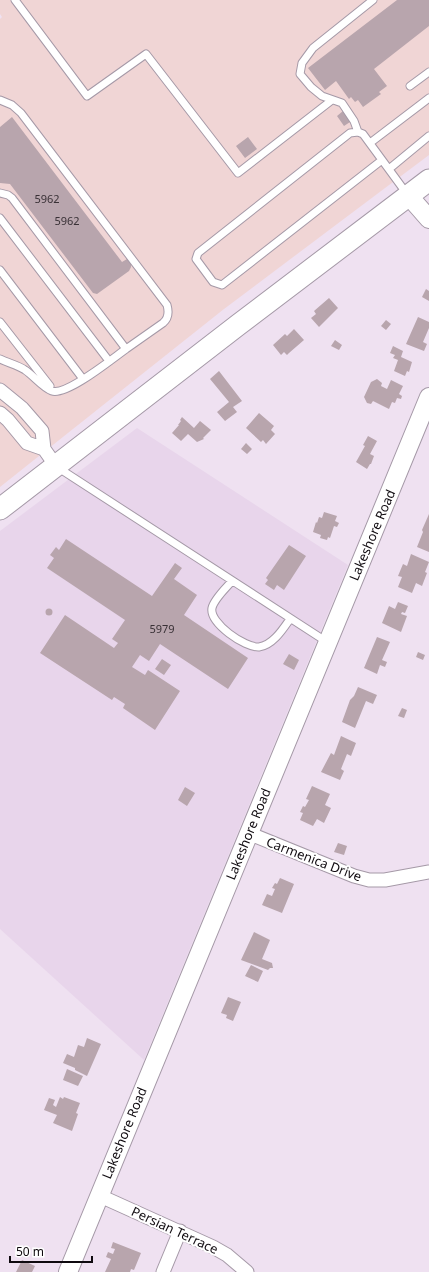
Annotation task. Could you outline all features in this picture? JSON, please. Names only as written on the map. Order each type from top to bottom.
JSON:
[{"type":"main road","points":[[0,510],[50,458],[238,325],[429,180]]},
{"type":"street","points":[[408,195],[429,220]]},
{"type":"street","points":[[0,390],[22,408],[42,431],[50,458]]},
{"type":"street","name":"Lakeshore Road","points":[[68,1272],[98,1195],[429,397]]},
{"type":"street","points":[[0,413],[8,420],[27,443],[50,458]]},
{"type":"street","name":"Carmenica Drive","points":[[248,833],[354,876],[369,880],[385,880],[429,872]]},
{"type":"street","name":"Persian Terrace","points":[[98,1195],[213,1247],[227,1255],[247,1272]]},
{"type":"street","points":[[162,1272],[180,1231]]},
{"type":"lane","points":[[15,0],[87,96],[146,54],[238,174],[332,100]]},
{"type":"lane","points":[[358,132],[354,121],[342,103],[322,96],[310,87],[300,74],[302,63],[313,48],[373,0]]},
{"type":"lane","points":[[410,86],[429,72]]},
{"type":"lane","points":[[370,143],[429,98]]},
{"type":"lane","points":[[0,100],[12,105],[21,113],[167,305],[169,311],[167,319],[163,323],[73,386],[60,391],[53,391],[47,388],[25,369],[0,359]]},
{"type":"lane","points":[[382,160],[222,285],[213,282],[196,259],[198,253],[350,133],[358,132],[363,134],[408,195]]},
{"type":"lane","points":[[389,169],[429,136]]},
{"type":"lane","points":[[0,193],[4,193],[12,198],[126,349]]},
{"type":"lane","points":[[0,218],[109,361]]},
{"type":"lane","points":[[0,270],[83,379]]},
{"type":"lane","points":[[0,322],[53,391]]},
{"type":"lane","points":[[50,458],[232,581],[327,643]]},
{"type":"lane","points":[[232,581],[220,594],[212,608],[213,617],[229,634],[251,646],[259,647],[280,633],[290,619]]},
{"type":"shaded area","points":[[0,0],[429,0],[429,155],[224,309],[0,487],[0,19],[2,17],[0,14]]},
{"type":"shaded area","points":[[137,428],[348,565],[144,1060],[0,929],[0,531]]},
{"type":"building","points":[[397,0],[429,0],[429,26],[374,69],[387,86],[379,92],[381,94],[363,107],[358,100],[355,102],[351,97],[349,99],[336,81],[325,90],[308,68]]},
{"type":"building","points":[[343,111],[350,122],[344,126],[337,116]]},
{"type":"building","points":[[12,117],[122,262],[127,259],[131,264],[129,271],[97,294],[93,293],[10,184],[0,183],[0,127]]},
{"type":"building","points":[[248,137],[257,149],[245,158],[236,146]]},
{"type":"building","points":[[426,289],[429,291],[429,301],[422,297]]},
{"type":"building","points":[[329,298],[338,308],[319,327],[311,318],[316,314],[314,311]]},
{"type":"building","points":[[418,317],[429,322],[429,328],[423,342],[427,344],[424,351],[406,344]]},
{"type":"building","points":[[386,320],[391,324],[386,330],[381,326]]},
{"type":"building","points":[[294,329],[304,340],[287,355],[284,352],[281,355],[273,345],[285,334],[287,336]]},
{"type":"building","points":[[335,340],[342,345],[339,350],[331,346]]},
{"type":"building","points":[[393,346],[403,351],[401,357],[412,362],[409,372],[407,371],[405,376],[394,371],[398,360],[393,358],[395,355],[390,353]]},
{"type":"building","points":[[219,371],[242,401],[233,407],[237,412],[225,421],[217,412],[229,402],[210,379]]},
{"type":"building","points":[[377,379],[382,383],[381,386],[387,389],[391,380],[403,386],[399,394],[402,396],[401,399],[397,398],[395,403],[392,402],[389,409],[373,401],[371,404],[367,403],[364,397],[371,382]]},
{"type":"building","points":[[259,413],[274,426],[271,430],[275,434],[266,444],[263,440],[261,442],[246,428]]},
{"type":"building","points":[[182,417],[194,428],[200,421],[211,430],[203,438],[204,439],[197,442],[188,434],[181,441],[172,433],[179,425]]},
{"type":"building","points":[[368,436],[377,441],[370,454],[374,456],[367,469],[356,462],[365,446],[363,445]]},
{"type":"building","points":[[246,443],[252,449],[247,454],[241,449]]},
{"type":"building","points":[[324,512],[337,516],[335,521],[339,523],[337,527],[334,526],[330,538],[328,537],[327,540],[320,538],[321,535],[313,532],[316,522],[317,523],[319,517],[322,518]]},
{"type":"building","points":[[429,514],[429,552],[417,547]]},
{"type":"building","points":[[66,539],[152,596],[175,563],[182,568],[174,579],[197,595],[184,615],[248,658],[228,689],[160,644],[149,661],[140,655],[132,667],[145,675],[148,670],[180,691],[155,730],[123,708],[125,704],[114,697],[112,700],[40,653],[65,615],[114,648],[118,643],[112,639],[125,620],[47,568],[54,558],[50,555],[56,547],[59,550]]},
{"type":"building","points":[[289,545],[306,556],[284,590],[277,585],[274,590],[265,584],[268,580],[266,578]]},
{"type":"building","points":[[411,554],[429,562],[422,586],[416,583],[412,593],[398,587],[402,577],[398,576],[403,564],[407,566]]},
{"type":"building","points":[[398,602],[408,606],[405,613],[402,612],[401,614],[407,616],[401,632],[382,623],[389,606],[395,609]]},
{"type":"building","points":[[49,608],[52,609],[52,615],[49,616],[46,615],[45,612],[46,609]]},
{"type":"building","points":[[377,637],[390,642],[382,660],[387,662],[385,667],[380,665],[377,674],[364,668]]},
{"type":"building","points":[[418,652],[425,655],[423,660],[416,657]]},
{"type":"building","points":[[289,654],[299,660],[294,670],[283,664]]},
{"type":"building","points":[[162,659],[171,665],[164,675],[155,669]]},
{"type":"building","points":[[358,687],[377,695],[373,704],[366,701],[355,728],[342,722],[350,700],[354,696]]},
{"type":"building","points":[[402,708],[407,710],[404,718],[398,716]]},
{"type":"building","points":[[341,736],[356,743],[351,756],[347,754],[341,769],[344,771],[340,780],[321,772],[331,753],[334,755]]},
{"type":"building","points":[[312,786],[330,794],[325,805],[331,808],[324,823],[317,819],[313,826],[300,820],[303,813],[300,812],[309,800],[306,799]]},
{"type":"building","points":[[185,787],[195,793],[187,806],[178,800]]},
{"type":"building","points":[[338,843],[347,846],[344,855],[334,852]]},
{"type":"building","points":[[280,878],[294,884],[282,913],[262,905],[267,894],[272,896],[275,889],[272,888],[275,883],[277,884]]},
{"type":"building","points":[[254,932],[270,940],[262,959],[272,963],[273,968],[268,970],[241,960]]},
{"type":"building","points":[[251,965],[263,971],[258,982],[245,976]]},
{"type":"building","points":[[228,997],[241,1002],[233,1021],[226,1018],[227,1015],[221,1013]]},
{"type":"building","points":[[87,1038],[101,1044],[87,1076],[75,1070],[75,1068],[63,1063],[67,1054],[74,1057],[78,1045],[84,1047]]},
{"type":"building","points":[[67,1069],[83,1076],[78,1086],[63,1080]]},
{"type":"building","points":[[60,1097],[80,1103],[72,1131],[53,1123],[57,1115],[44,1110],[49,1098],[55,1100],[53,1105],[56,1107]]},
{"type":"building","points":[[113,1242],[141,1253],[134,1270],[131,1269],[130,1272],[105,1272],[111,1259],[106,1257],[108,1252],[113,1254],[115,1249],[111,1248]]},
{"type":"building","points":[[22,1260],[35,1266],[32,1272],[16,1272]]}]
